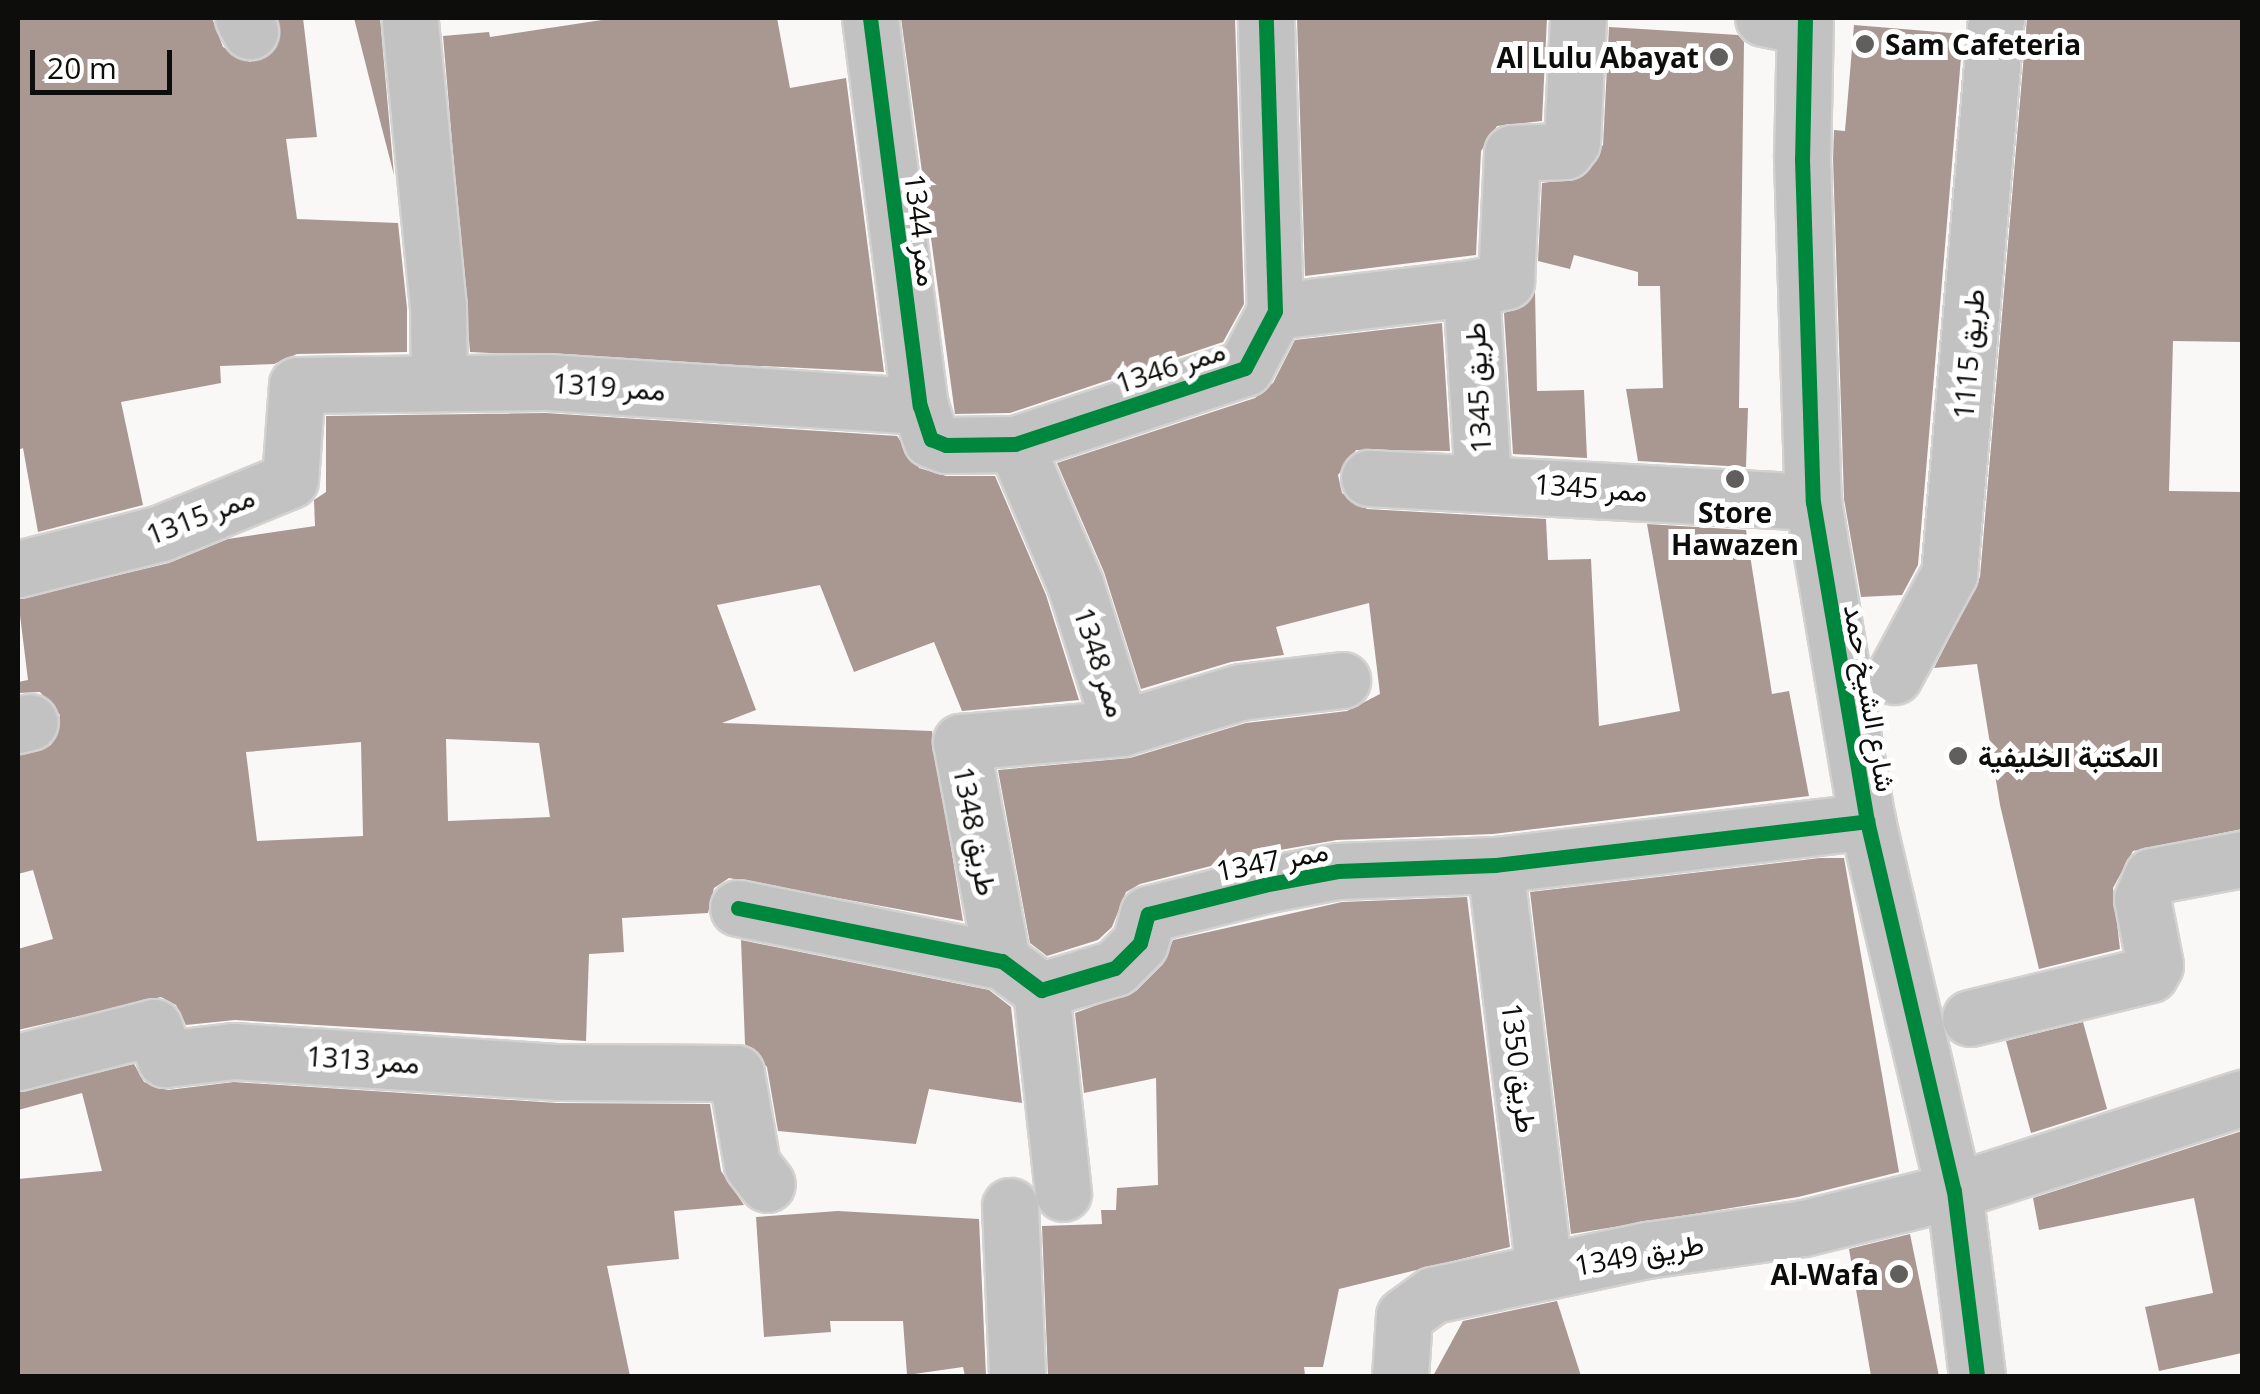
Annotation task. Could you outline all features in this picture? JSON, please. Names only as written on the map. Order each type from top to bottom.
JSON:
[{"type":"street","name":"ممر 1344","points":[[870,18],[929,424]]},
{"type":"street","name":"ممر 1346","points":[[929,424],[1014,444],[1245,368],[1275,311],[1266,18]]},
{"type":"street","name":"طريق 1345","points":[[1483,480],[1471,288],[1506,281],[1512,154],[1564,151],[1572,142],[1578,18]]},
{"type":"street","name":"طريق 1115","points":[[1894,676],[1949,574],[1996,18]]},
{"type":"street","name":"شارع الشيخ حمد","points":[[1790,20],[1813,502],[1866,821],[1954,1191],[1977,1376]]},
{"type":"street","points":[[410,22],[438,306],[438,384]]},
{"type":"street","points":[[1275,311],[1471,288]]},
{"type":"street","name":"ممر 1319","points":[[297,385],[564,382],[929,424]]},
{"type":"street","name":"ممر 1315","points":[[18,569],[160,533],[290,480],[297,385]]},
{"type":"street","name":"ممر 1348","points":[[1014,444],[1075,584],[1121,728],[1240,692],[1342,680]]},
{"type":"street","name":"ممر 1345","points":[[1369,478],[1483,480],[1813,502]]},
{"type":"street","name":"طريق 1348","points":[[1063,1194],[1022,976],[961,742],[1121,728]]},
{"type":"street","name":"ممر 1347","points":[[738,908],[1022,976],[1115,968],[1140,943],[1148,914],[1338,872],[1494,865],[1866,821]]},
{"type":"street","points":[[1970,1018],[2150,974],[2154,964],[2142,899],[2152,876],[2242,859]]},
{"type":"street","name":"طريق 1350","points":[[1494,865],[1544,1270]]},
{"type":"street","name":"ممر 1313","points":[[18,1062],[154,1027],[165,1058],[234,1051],[559,1072],[736,1072],[752,1165],[767,1184]]},
{"type":"street","name":"طريق 1349","points":[[1394,1376],[1404,1316],[1433,1295],[1544,1270],[1804,1228],[1954,1191],[2242,1098]]},
{"type":"street","points":[[1010,1206],[1018,1376]]},
{"type":"building","points":[[18,18],[212,18],[223,47],[250,62],[276,48],[278,18],[303,18],[317,137],[286,139],[297,219],[398,223],[407,308],[407,352],[297,354],[274,364],[220,366],[221,383],[121,402],[143,505],[38,532],[23,448],[18,450]]},
{"type":"building","points":[[354,18],[380,18],[394,175],[379,117]]},
{"type":"building","points":[[615,18],[777,18],[790,88],[846,78],[884,372],[470,352],[443,36],[489,32],[490,37]]},
{"type":"building","points":[[901,18],[1235,18],[1244,304],[1223,342],[1010,413],[955,414]]},
{"type":"building","points":[[1297,18],[1547,18],[1542,121],[1497,126],[1481,151],[1476,255],[1305,276]]},
{"type":"building","points":[[2027,18],[2242,18],[2242,342],[2173,341],[2169,491],[2242,492],[2242,829],[2133,851],[2113,888],[2120,949],[2039,969],[2000,805],[1977,664],[1934,668],[1980,577]]},
{"type":"building","points":[[1854,25],[1963,34],[1918,565],[1902,595],[1861,597],[1844,499],[1833,159],[1834,130],[1845,131]]},
{"type":"building","points":[[1609,27],[1738,35],[1744,42],[1739,408],[1748,408],[1746,467],[1638,461],[1626,389],[1663,388],[1660,286],[1638,286],[1638,272],[1574,255],[1570,269],[1538,261],[1542,183],[1580,178],[1603,145]]},
{"type":"building","points":[[1535,291],[1537,391],[1584,390],[1587,458],[1513,454],[1504,313],[1524,306]]},
{"type":"building","points":[[1442,323],[1450,451],[1356,450],[1338,475],[1342,493],[1367,509],[1546,519],[1548,560],[1591,559],[1599,726],[1680,711],[1647,524],[1746,530],[1772,694],[1789,691],[1809,796],[1493,834],[1337,840],[1258,854],[1140,884],[1126,892],[1112,927],[1098,940],[1047,956],[1030,943],[998,770],[1130,758],[1246,723],[1347,711],[1380,694],[1369,603],[1276,627],[1284,655],[1231,662],[1141,689],[1104,572],[1057,463],[1255,398],[1273,383],[1295,340]]},
{"type":"building","points":[[546,413],[897,436],[919,468],[946,476],[995,476],[1046,595],[1079,700],[962,711],[934,642],[854,672],[820,585],[717,605],[756,710],[722,723],[932,731],[963,921],[729,878],[714,888],[708,913],[622,918],[624,952],[589,954],[586,1041],[235,1020],[186,1025],[176,1005],[161,997],[18,1030],[18,949],[53,939],[33,870],[18,874],[18,755],[51,745],[60,715],[40,692],[18,693],[18,682],[28,680],[18,599],[169,563],[228,539],[315,526],[314,500],[326,492],[326,416]],"holes":[[[446,739],[539,743],[550,817],[448,821]],[[361,742],[363,836],[257,841],[246,752]]]},
{"type":"building","points":[[1844,858],[1899,1172],[1798,1197],[1571,1234],[1530,892]]},
{"type":"building","points":[[1467,897],[1510,1247],[1339,1289],[1323,1367],[1304,1367],[1305,1375],[1048,1376],[1042,1226],[1102,1224],[1101,1210],[1116,1210],[1117,1188],[1158,1185],[1156,1078],[1084,1093],[1075,1013],[1136,991],[1163,964],[1173,940],[1342,902]]},
{"type":"building","points":[[741,940],[989,990],[1011,1007],[1022,1103],[929,1089],[916,1144],[778,1131],[767,1067],[745,1044]]},
{"type":"building","points":[[2083,1022],[2107,1109],[2031,1133],[2006,1041]]},
{"type":"building","points":[[134,1064],[144,1082],[168,1090],[234,1082],[557,1103],[710,1104],[721,1171],[744,1205],[674,1211],[679,1259],[607,1266],[630,1376],[18,1376],[18,1179],[102,1171],[82,1093],[18,1110],[18,1092]]},
{"type":"building","points":[[2242,1131],[2242,1353],[2159,1371],[2145,1307],[2213,1293],[2194,1198],[2039,1230],[2033,1198]]},
{"type":"building","points":[[838,1211],[979,1219],[986,1376],[965,1376],[963,1367],[907,1375],[903,1321],[830,1321],[831,1332],[764,1337],[756,1217]]},
{"type":"building","points":[[1910,1234],[1939,1376],[1871,1376],[1849,1249]]},
{"type":"building","points":[[1557,1301],[1581,1376],[1433,1376],[1463,1321]]},
{"type":"cycle path","points":[[870,18],[920,406],[931,439],[946,445],[1015,444],[1245,368],[1275,311],[1266,18]]},
{"type":"cycle path","points":[[1805,18],[1802,159],[1813,502],[1867,821],[1954,1191],[1977,1376]]},
{"type":"cycle path","points":[[738,908],[1002,961],[1041,990],[1115,968],[1140,943],[1148,914],[1264,885],[1338,871],[1495,865],[1867,821]]},
{"type":"place","name":"Sam Cafeteria","points":[[1865,44]]},
{"type":"place","name":"Al Lulu Abayat","points":[[1719,57]]},
{"type":"place","name":"Store Hawazen","points":[[1735,479]]},
{"type":"place","name":"المكتبة الخليفية","points":[[1958,756]]},
{"type":"place","name":"Al-Wafa","points":[[1899,1274]]}]
